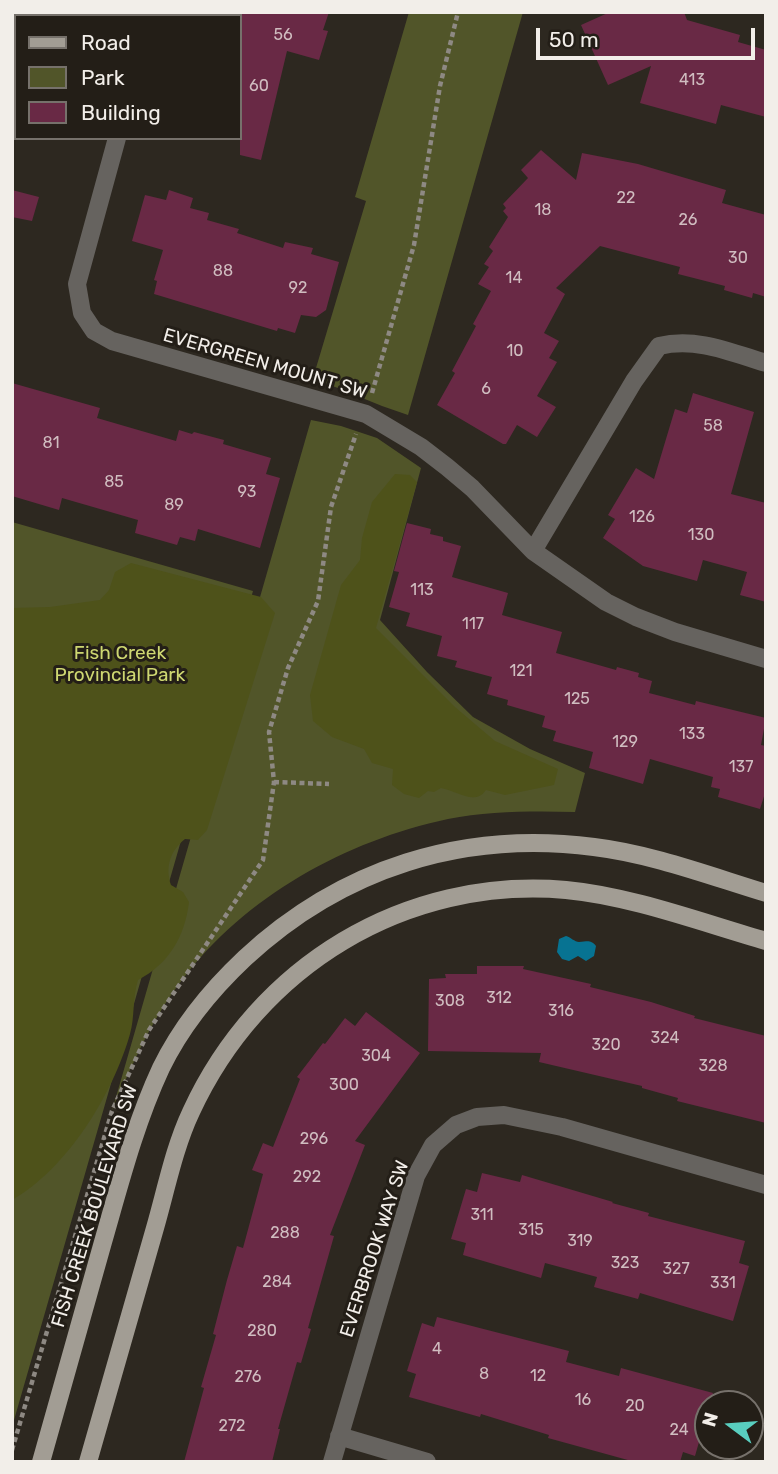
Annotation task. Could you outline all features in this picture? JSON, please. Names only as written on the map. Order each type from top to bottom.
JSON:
[{"type":"main road","name":"FISH CREEK BOULEVARD SW","points":[[41,1462],[125,1166],[149,1094],[163,1065],[199,1009],[228,974],[303,910],[349,884],[409,861],[456,849],[503,843],[596,847],[655,860],[766,893]]},
{"type":"main road","points":[[88,1462],[190,1115],[222,1054],[243,1027],[308,964],[362,929],[435,901],[494,890],[535,888],[579,891],[618,899],[766,941]]},
{"type":"street","name":"EVERGREEN MOUNT SW","points":[[116,140],[77,284],[82,313],[94,331],[112,341],[366,414],[421,447],[447,467],[472,488],[533,551],[606,602],[636,617],[766,659]]},
{"type":"street","points":[[533,551],[634,381],[659,346],[685,342],[703,344],[766,363]]},
{"type":"street","name":"EVERBROOK WAY SW","points":[[332,1462],[416,1176],[433,1145],[456,1125],[477,1117],[503,1115],[562,1127],[766,1185]]},
{"type":"street","points":[[339,1436],[428,1462]]},
{"type":"path","points":[[12,1450],[112,1111],[149,1030],[263,860],[274,782],[269,732],[288,668],[318,601],[331,507],[355,435],[366,414],[414,245],[440,86],[458,12]]},
{"type":"path","points":[[274,782],[330,784]]},
{"type":"green space","points":[[409,12],[523,12],[408,415],[313,378],[366,201],[355,197]]},
{"type":"green space","points":[[311,420],[341,426],[377,438],[421,468],[380,620],[473,717],[530,749],[585,773],[575,812],[495,813],[448,819],[372,842],[335,857],[300,876],[236,922],[182,980],[152,1027],[112,1111]]},
{"type":"green space","points":[[395,474],[410,475],[417,482],[376,628],[455,707],[495,741],[558,769],[554,785],[505,795],[486,790],[477,797],[441,788],[434,792],[428,791],[419,798],[404,794],[392,785],[393,769],[372,763],[364,749],[332,737],[313,721],[310,695],[341,585],[360,560],[362,538],[372,502]]},
{"type":"green space","name":"Fish Creek Provincial Park","points":[[12,522],[253,591],[12,1427]]},
{"type":"green space","name":"Fish Creek Provincial Park","points":[[131,563],[261,597],[275,613],[207,830],[198,840],[185,839],[170,860],[171,885],[183,892],[189,902],[184,926],[167,957],[138,980],[132,1028],[100,1105],[69,1150],[32,1186],[12,1200],[12,608],[50,607],[100,600],[109,590],[115,572]]},
{"type":"water","points":[[566,936],[577,942],[592,942],[596,946],[594,956],[586,961],[578,956],[569,961],[562,959],[557,952],[559,939]]},
{"type":"building","points":[[329,12],[323,30],[328,31],[319,60],[287,51],[261,160],[240,155],[240,14]]},
{"type":"building","points":[[610,12],[684,12],[687,20],[740,35],[738,42],[766,50],[766,117],[721,105],[716,124],[640,103],[651,66],[608,85],[581,25]]},
{"type":"building","points":[[541,150],[576,180],[582,153],[638,164],[726,190],[722,203],[766,215],[766,297],[753,293],[752,298],[724,290],[725,286],[678,274],[680,267],[600,246],[556,288],[565,294],[544,333],[559,341],[549,358],[557,362],[537,396],[556,407],[537,437],[517,425],[506,444],[503,444],[437,405],[455,373],[452,371],[491,291],[478,284],[489,267],[484,264],[493,251],[489,247],[508,217],[503,211],[506,208],[503,204],[528,178],[521,170]]},
{"type":"building","points":[[12,190],[39,197],[32,221],[12,217]]},
{"type":"building","points":[[169,190],[193,198],[190,208],[209,213],[207,220],[239,229],[237,233],[283,248],[285,242],[313,248],[311,254],[339,262],[326,310],[316,317],[301,315],[295,333],[278,328],[277,331],[154,294],[157,281],[154,280],[163,250],[132,241],[145,195],[166,200]]},
{"type":"building","points":[[12,383],[100,408],[97,418],[176,441],[179,430],[192,434],[194,432],[271,458],[266,474],[280,478],[260,548],[198,529],[195,541],[180,537],[177,545],[135,533],[138,520],[62,498],[59,510],[12,496]]},
{"type":"building","points":[[693,393],[754,412],[731,494],[766,503],[766,602],[740,595],[747,572],[703,560],[697,581],[643,566],[603,538],[615,519],[608,515],[636,468],[654,479],[675,409],[687,413]]},
{"type":"building","points":[[407,523],[431,529],[430,534],[461,546],[452,577],[508,593],[502,615],[562,632],[556,653],[616,670],[617,667],[639,673],[638,677],[652,681],[649,693],[695,705],[696,701],[766,718],[761,745],[766,746],[766,790],[760,809],[718,797],[720,789],[711,787],[713,777],[650,759],[643,784],[589,768],[593,752],[553,741],[556,731],[542,727],[545,716],[507,705],[508,700],[487,694],[492,677],[455,667],[457,661],[437,656],[442,636],[406,626],[410,613],[389,607],[399,572],[394,571]]},
{"type":"building","points":[[477,966],[524,966],[523,969],[591,984],[590,987],[651,1002],[695,1016],[694,1018],[766,1036],[766,1123],[677,1101],[678,1098],[642,1086],[539,1062],[541,1053],[428,1051],[429,979],[446,978],[445,974],[477,974]]},
{"type":"building","points":[[366,1012],[420,1053],[355,1141],[365,1145],[330,1235],[334,1236],[308,1328],[311,1329],[301,1363],[297,1362],[278,1429],[272,1462],[184,1462],[204,1388],[201,1387],[216,1335],[213,1334],[227,1280],[237,1246],[243,1248],[263,1174],[252,1170],[263,1143],[273,1147],[300,1079],[297,1077],[345,1018],[355,1026]]},
{"type":"building","points":[[482,1173],[520,1182],[522,1175],[649,1213],[648,1216],[745,1241],[739,1263],[749,1266],[733,1321],[640,1293],[638,1299],[594,1287],[597,1277],[545,1263],[541,1278],[463,1255],[466,1243],[451,1239],[466,1189],[477,1192]]},
{"type":"building","points":[[437,1317],[569,1351],[566,1362],[619,1376],[621,1368],[702,1390],[694,1390],[694,1456],[683,1452],[680,1462],[635,1462],[548,1438],[549,1435],[481,1414],[480,1417],[409,1397],[416,1374],[407,1371],[422,1323],[434,1327]]}]
